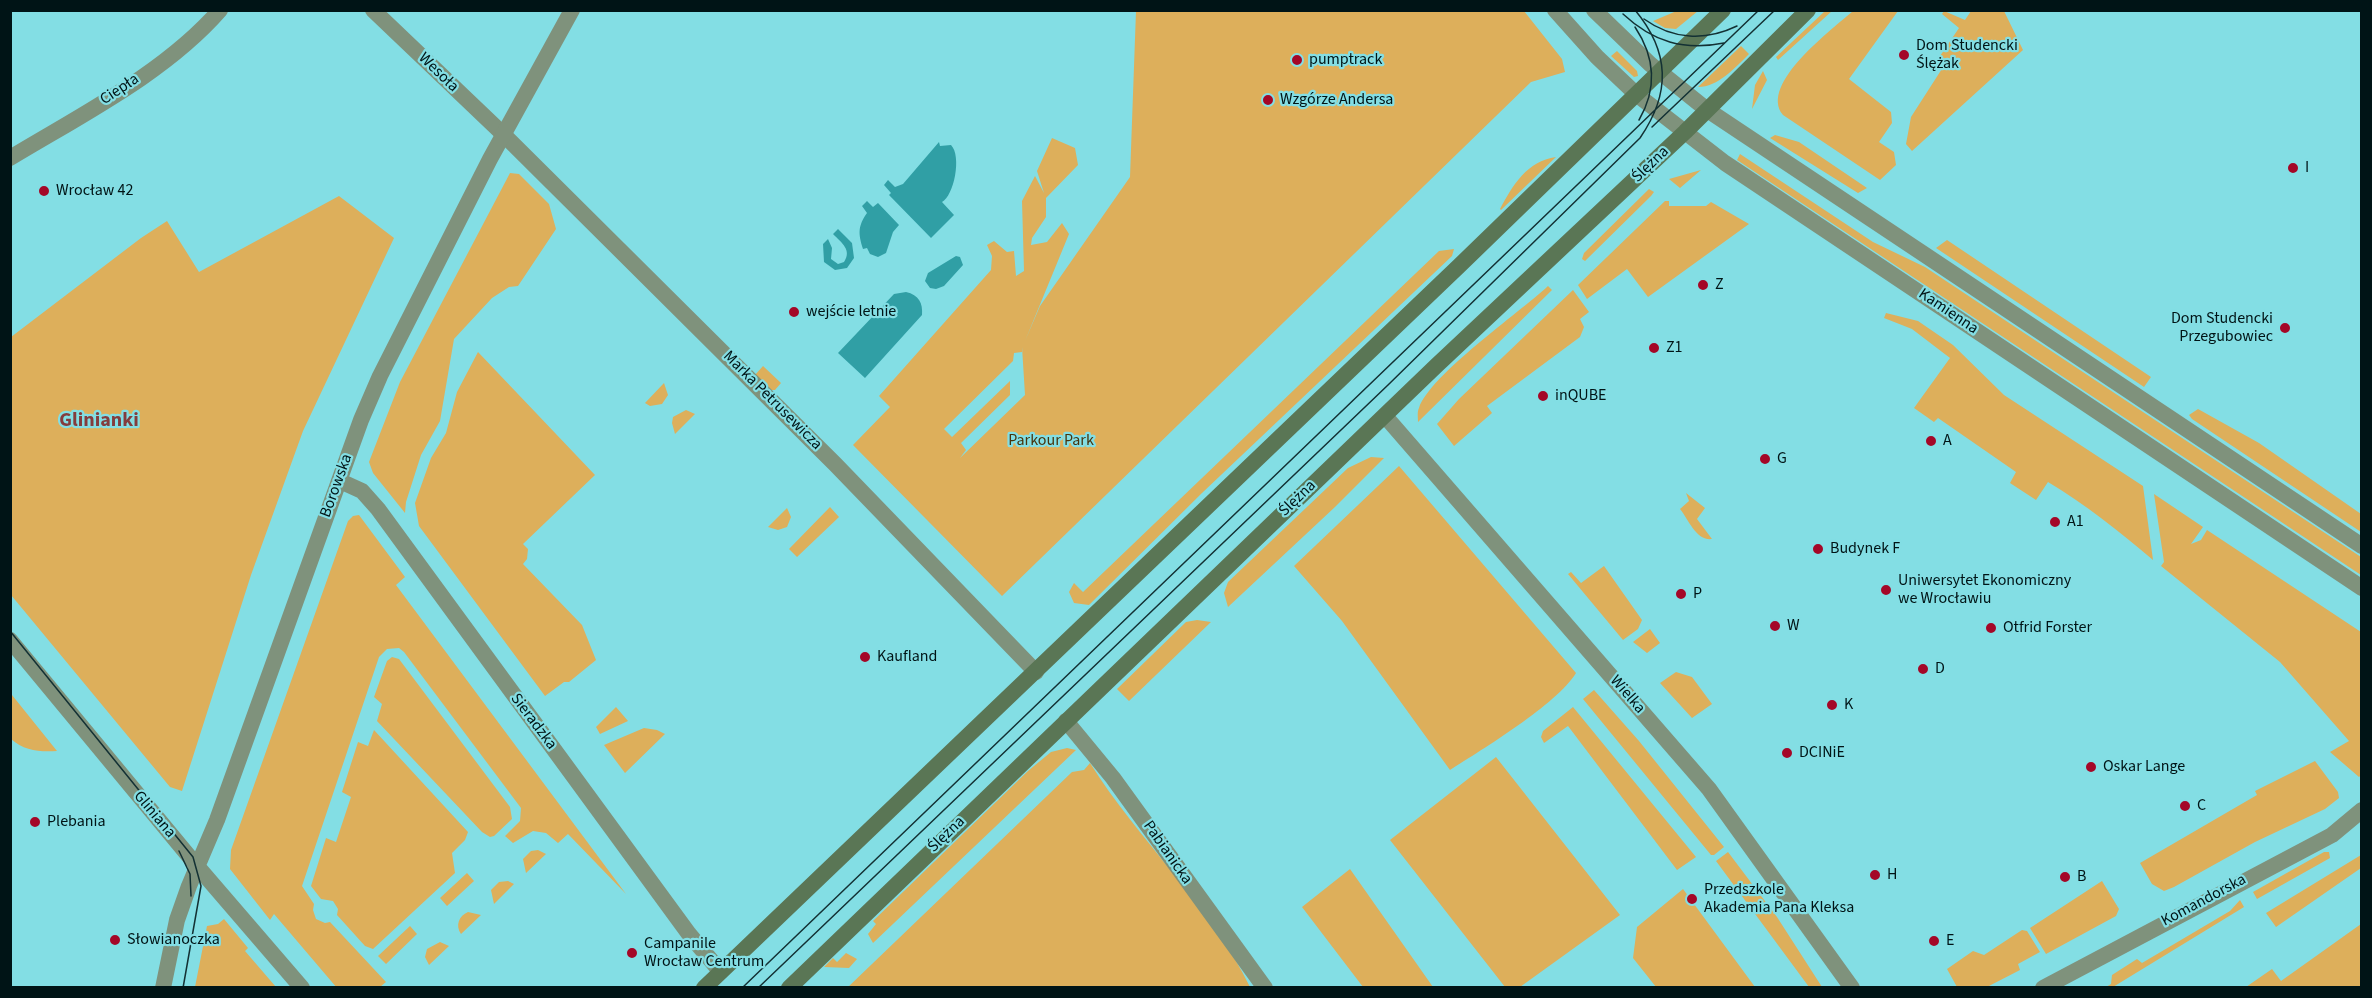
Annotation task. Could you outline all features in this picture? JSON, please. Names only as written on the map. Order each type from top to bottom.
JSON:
[{"type":"main road","points":[[704,987],[1723,10]]},
{"type":"main road","name":"Ślężna","points":[[789,987],[1685,132],[1808,10]]},
{"type":"street","name":"Ciepła","points":[[10,158],[96,106],[182,48],[220,10]]},
{"type":"street","name":"Wesoła","points":[[373,10],[504,135]]},
{"type":"street","name":"Borowska","points":[[163,987],[177,920],[217,820],[380,376],[504,135],[572,10]]},
{"type":"street","name":"Kamienna","points":[[1555,10],[1597,57],[1636,94],[1788,206],[2361,588]]},
{"type":"street","points":[[1594,10],[1659,72],[1706,109],[2361,546]]},
{"type":"street","name":"Marka Petrusewicza","points":[[504,135],[835,464],[1035,672]]},
{"type":"street","name":"Wielka","points":[[1385,416],[1709,789],[1852,987]]},
{"type":"street","name":"Sieradzka","points":[[340,481],[362,491],[378,509],[689,934],[720,971]]},
{"type":"street","name":"Gliniana","points":[[10,640],[197,866],[302,987]]},
{"type":"street","name":"Pabianicka","points":[[1066,721],[1113,778],[1265,987]]},
{"type":"street","name":"Komandorska","points":[[2043,987],[2332,835],[2361,810]]},
{"type":"green space","points":[[1679,10],[1698,11],[1676,29],[1665,28],[1653,21]]},
{"type":"green space","points":[[1854,10],[1898,11],[1849,79],[1891,112],[1892,123],[1879,142],[1894,152],[1896,165],[1880,180],[1783,115],[1778,102],[1781,88],[1801,58]]},
{"type":"green space","name":"Parkour Park","points":[[1136,11],[1524,11],[1562,59],[1565,72],[1531,82],[1002,596],[853,445],[890,407],[879,396],[991,270],[992,256],[987,245],[994,241],[1007,252],[1014,251],[1016,276],[1024,271],[1022,201],[1035,176],[1044,193],[1037,171],[1052,138],[1075,148],[1078,165],[1046,198],[1046,217],[1032,238],[1031,245],[1047,242],[1062,223],[1069,234],[1025,341],[1040,306],[1130,177]],"holes":[[[1022,347],[1025,395],[960,458],[966,450],[961,443],[1010,395],[1010,381],[952,437],[944,429],[1013,361],[1014,353],[1022,352]]]},
{"type":"green space","points":[[1825,11],[1832,11],[1778,60],[1776,57]]},
{"type":"green space","points":[[1944,11],[1965,20],[1971,11],[2004,11],[2023,50],[1912,151],[1906,144],[1911,117],[1947,61],[1940,56],[1959,28],[1942,14]]},
{"type":"green space","points":[[1741,46],[1749,54],[1738,65],[1726,76],[1712,84],[1698,87]]},
{"type":"green space","points":[[1617,51],[1637,71],[1638,76],[1634,77],[1611,56]]},
{"type":"green space","points":[[1763,71],[1767,80],[1752,109],[1755,85]]},
{"type":"green space","points":[[1775,135],[1799,142],[1867,188],[1858,193],[1770,138]]},
{"type":"green space","points":[[1740,154],[1873,242],[1925,267],[2361,557],[2361,575],[1737,160]]},
{"type":"green space","points":[[1556,157],[1500,209],[1510,191],[1529,169],[1546,159]]},
{"type":"green space","points":[[1701,170],[1680,188],[1669,179]]},
{"type":"green space","points":[[510,173],[519,174],[549,204],[556,229],[518,286],[509,287],[492,298],[454,339],[440,421],[421,455],[406,502],[405,513],[373,473],[369,462],[400,382]]},
{"type":"green space","points":[[1649,189],[1654,192],[1651,196],[1585,261],[1582,259],[1584,253]]},
{"type":"green space","points":[[339,196],[394,238],[303,431],[251,575],[182,791],[170,787],[11,595],[11,337],[141,238],[167,221],[199,272]]},
{"type":"green space","points":[[1665,201],[1669,201],[1669,206],[1706,206],[1711,202],[1749,224],[1648,297],[1627,269],[1587,299],[1578,285]]},
{"type":"green space","points":[[1947,240],[2151,377],[2144,387],[1936,248]]},
{"type":"green space","points":[[1454,249],[1452,256],[1202,493],[1089,605],[1074,603],[1069,592],[1074,583],[1083,592],[1439,251]]},
{"type":"green space","points":[[1548,286],[1552,290],[1418,422],[1419,408],[1440,379]]},
{"type":"green space","points":[[1573,290],[1589,312],[1580,319],[1584,327],[1580,337],[1487,406],[1492,413],[1454,446],[1437,424],[1459,399]]},
{"type":"green space","points":[[1886,313],[1918,321],[1953,345],[2004,395],[2143,486],[2153,560],[2102,518],[2048,482],[2036,500],[2010,483],[2016,472],[1938,418],[1934,422],[1914,408],[1950,358],[1912,329],[1884,318]]},
{"type":"green space","points":[[478,352],[595,475],[523,544],[528,549],[527,559],[523,564],[582,625],[596,660],[569,682],[564,682],[545,696],[419,526],[415,503],[431,458],[446,433],[457,392]]},
{"type":"green space","points":[[763,366],[781,383],[775,390],[770,390],[755,375]]},
{"type":"green space","points":[[664,383],[668,395],[662,404],[650,406],[645,403]]},
{"type":"green space","points":[[2198,409],[2259,443],[2361,514],[2361,532],[2192,419],[2189,415]]},
{"type":"green space","points":[[686,410],[695,414],[675,434],[673,417]]},
{"type":"green space","points":[[1371,457],[1384,458],[1228,607],[1224,593],[1228,582],[1348,468]]},
{"type":"green space","points":[[1399,466],[1576,673],[1553,698],[1536,712],[1450,770],[1342,621],[1294,566]]},
{"type":"green space","points":[[1686,493],[1705,508],[1697,519],[1712,539],[1706,539],[1697,533],[1680,509],[1689,501]]},
{"type":"green space","points":[[2154,494],[2203,527],[2191,544],[2201,540],[2207,530],[2361,632],[2362,774],[2359,777],[2330,752],[2349,741],[2280,662],[2161,566],[2164,562]]},
{"type":"green space","points":[[830,507],[839,517],[797,557],[789,549]]},
{"type":"green space","points":[[787,508],[791,517],[787,527],[778,530],[768,527]]},
{"type":"green space","points":[[359,515],[405,577],[396,585],[626,894],[568,834],[558,843],[546,833],[533,831],[513,843],[505,836],[520,821],[521,808],[404,652],[399,648],[387,649],[379,657],[302,886],[314,904],[316,919],[325,923],[330,922],[386,982],[380,987],[337,988],[274,914],[270,920],[230,869],[231,850],[348,521],[353,516]]},
{"type":"green space","points":[[1604,566],[1642,620],[1638,629],[1623,640],[1568,574],[1571,572],[1581,583]]},
{"type":"green space","points":[[1197,620],[1211,622],[1129,701],[1117,689],[1186,622]]},
{"type":"green space","points":[[1650,629],[1660,643],[1647,653],[1633,642]]},
{"type":"green space","points":[[392,657],[399,659],[510,807],[512,819],[494,836],[490,837],[482,832],[377,721],[382,704],[374,697],[387,661]]},
{"type":"green space","points":[[1676,672],[1692,677],[1712,704],[1692,718],[1660,683]]},
{"type":"green space","points":[[1594,690],[1639,741],[1724,847],[1714,855],[1711,855],[1583,699]]},
{"type":"green space","points":[[12,695],[57,751],[32,750],[11,739]]},
{"type":"green space","points":[[616,707],[628,721],[600,734],[596,727]]},
{"type":"green space","points":[[1573,707],[1696,857],[1677,870],[1568,726],[1544,743],[1541,737],[1543,731]]},
{"type":"green space","points":[[644,728],[665,734],[625,773],[604,745]]},
{"type":"green space","points":[[374,730],[468,832],[465,840],[452,853],[455,873],[373,949],[365,946],[337,915],[338,909],[333,901],[321,899],[311,886],[326,838],[336,842],[351,797],[342,792],[358,742],[368,746]]},
{"type":"green space","points":[[1067,748],[1076,750],[873,943],[868,934],[876,924],[873,921],[1028,771],[1051,752]]},
{"type":"green space","points":[[1496,757],[1620,915],[1520,987],[1505,987],[1390,840]]},
{"type":"green space","points":[[2315,761],[2338,792],[2339,798],[2325,809],[2255,842],[2174,887],[2164,891],[2152,884],[2140,863],[2257,795],[2255,791]]},
{"type":"green space","points":[[1090,763],[1215,929],[1234,957],[1250,987],[847,988],[1072,772],[1084,770]]},
{"type":"green space","points":[[538,850],[546,854],[526,873],[523,859],[531,851]]},
{"type":"green space","points":[[1728,852],[1777,917],[1822,987],[1809,987],[1716,861]]},
{"type":"green space","points":[[2324,852],[2329,852],[2330,858],[2257,899],[2253,892]]},
{"type":"green space","points":[[2361,855],[2361,868],[2276,927],[2266,913]]},
{"type":"green space","points":[[1350,869],[1433,987],[1363,987],[1302,907]]},
{"type":"green space","points":[[467,873],[474,881],[447,906],[440,898]]},
{"type":"green space","points":[[508,881],[514,884],[494,904],[491,890],[499,882]]},
{"type":"green space","points":[[2102,881],[2119,909],[2116,916],[2046,954],[2030,928]]},
{"type":"green space","points":[[1683,889],[1755,987],[1656,987],[1633,958],[1637,927]]},
{"type":"green space","points":[[2240,900],[2244,907],[2113,987],[2106,987],[2111,984],[2112,975],[2137,959],[2142,963],[2230,911]]},
{"type":"green space","points":[[468,912],[481,915],[461,934],[458,927],[459,921]]},
{"type":"green space","points":[[224,919],[248,948],[245,951],[276,987],[195,987],[207,926],[218,924]]},
{"type":"green space","points":[[2361,924],[2361,987],[2246,987],[2272,969],[2281,981]]},
{"type":"green space","points":[[410,926],[417,934],[386,964],[378,956]]},
{"type":"green space","points":[[2022,930],[2027,931],[2040,952],[2018,964],[2020,970],[1987,987],[1957,987],[1947,969],[1973,951],[1984,955]]},
{"type":"green space","points":[[440,942],[449,946],[429,965],[425,957],[427,949]]},
{"type":"green space","points":[[846,953],[857,959],[849,968],[824,967],[833,958],[837,962]]},
{"type":"water","points":[[939,142],[940,146],[951,145],[956,158],[953,184],[942,202],[954,215],[931,238],[889,195],[891,193],[884,185],[888,180],[895,187],[903,184]]},
{"type":"water","points":[[867,201],[873,207],[878,203],[899,225],[893,232],[886,253],[878,257],[870,254],[867,248],[863,249],[860,238],[860,226],[867,213],[862,206]]},
{"type":"water","points":[[838,229],[852,243],[854,258],[847,268],[835,270],[824,262],[823,244],[828,239],[832,248],[831,259],[838,264],[844,262],[846,250],[833,234]]},
{"type":"water","points":[[956,256],[960,257],[963,265],[944,286],[936,289],[930,288],[925,281],[928,273]]},
{"type":"water","points":[[906,292],[919,300],[922,315],[865,378],[838,353],[894,294]]},
{"type":"tram line","points":[[758,988],[1388,385],[1640,138],[1657,105],[1662,73],[1655,41],[1635,10]]},
{"type":"tram line","points":[[742,988],[1759,10]]},
{"type":"tram line","points":[[1652,127],[1775,10]]},
{"type":"tram line","points":[[1623,14],[1634,24],[1670,42],[1696,46],[1724,43]]},
{"type":"tram line","points":[[1644,19],[1666,31],[1690,36],[1713,34],[1737,26]]},
{"type":"tram line","points":[[1635,27],[1647,50],[1651,73],[1649,97],[1639,120]]},
{"type":"tram line","points":[[10,631],[193,857],[201,886],[183,988]]},
{"type":"tram line","points":[[179,851],[190,874],[191,896]]},
{"type":"place","name":"Dom Studencki Ślężak","points":[[1904,55]]},
{"type":"place","name":"pumptrack","points":[[1297,60]]},
{"type":"place","name":"Wzgórze Andersa","points":[[1268,100]]},
{"type":"place","name":"I","points":[[2293,168]]},
{"type":"place","name":"Wrocław 42","points":[[44,191]]},
{"type":"place","name":"Z","points":[[1703,285]]},
{"type":"place","name":"wejście letnie","points":[[794,312]]},
{"type":"place","name":"Dom Studencki Przegubowiec","points":[[2285,328]]},
{"type":"place","name":"Z1","points":[[1654,348]]},
{"type":"place","name":"inQUBE","points":[[1543,396]]},
{"type":"place","name":"A","points":[[1931,441]]},
{"type":"place","name":"G","points":[[1765,459]]},
{"type":"place","name":"A1","points":[[2055,522]]},
{"type":"place","name":"Budynek F","points":[[1818,549]]},
{"type":"place","name":"Uniwersytet Ekonomiczny we Wrocławiu","points":[[1886,590]]},
{"type":"place","name":"P","points":[[1681,594]]},
{"type":"place","name":"W","points":[[1775,626]]},
{"type":"place","name":"Otfrid Forster","points":[[1991,628]]},
{"type":"place","name":"Kaufland","points":[[865,657]]},
{"type":"place","name":"D","points":[[1923,669]]},
{"type":"place","name":"K","points":[[1832,705]]},
{"type":"place","name":"DCINiE","points":[[1787,753]]},
{"type":"place","name":"Oskar Lange","points":[[2091,767]]},
{"type":"place","name":"C","points":[[2185,806]]},
{"type":"place","name":"Plebania","points":[[35,822]]},
{"type":"place","name":"H","points":[[1875,875]]},
{"type":"place","name":"B","points":[[2065,877]]},
{"type":"place","name":"Przedszkole Akademia Pana Kleksa","points":[[1692,899]]},
{"type":"place","name":"Słowianoczka","points":[[115,940]]},
{"type":"place","name":"E","points":[[1934,941]]},
{"type":"place","name":"Campanile Wrocław Centrum","points":[[632,953]]},
{"type":"district","name":"Glinianki","points":[[99,422]]}]
